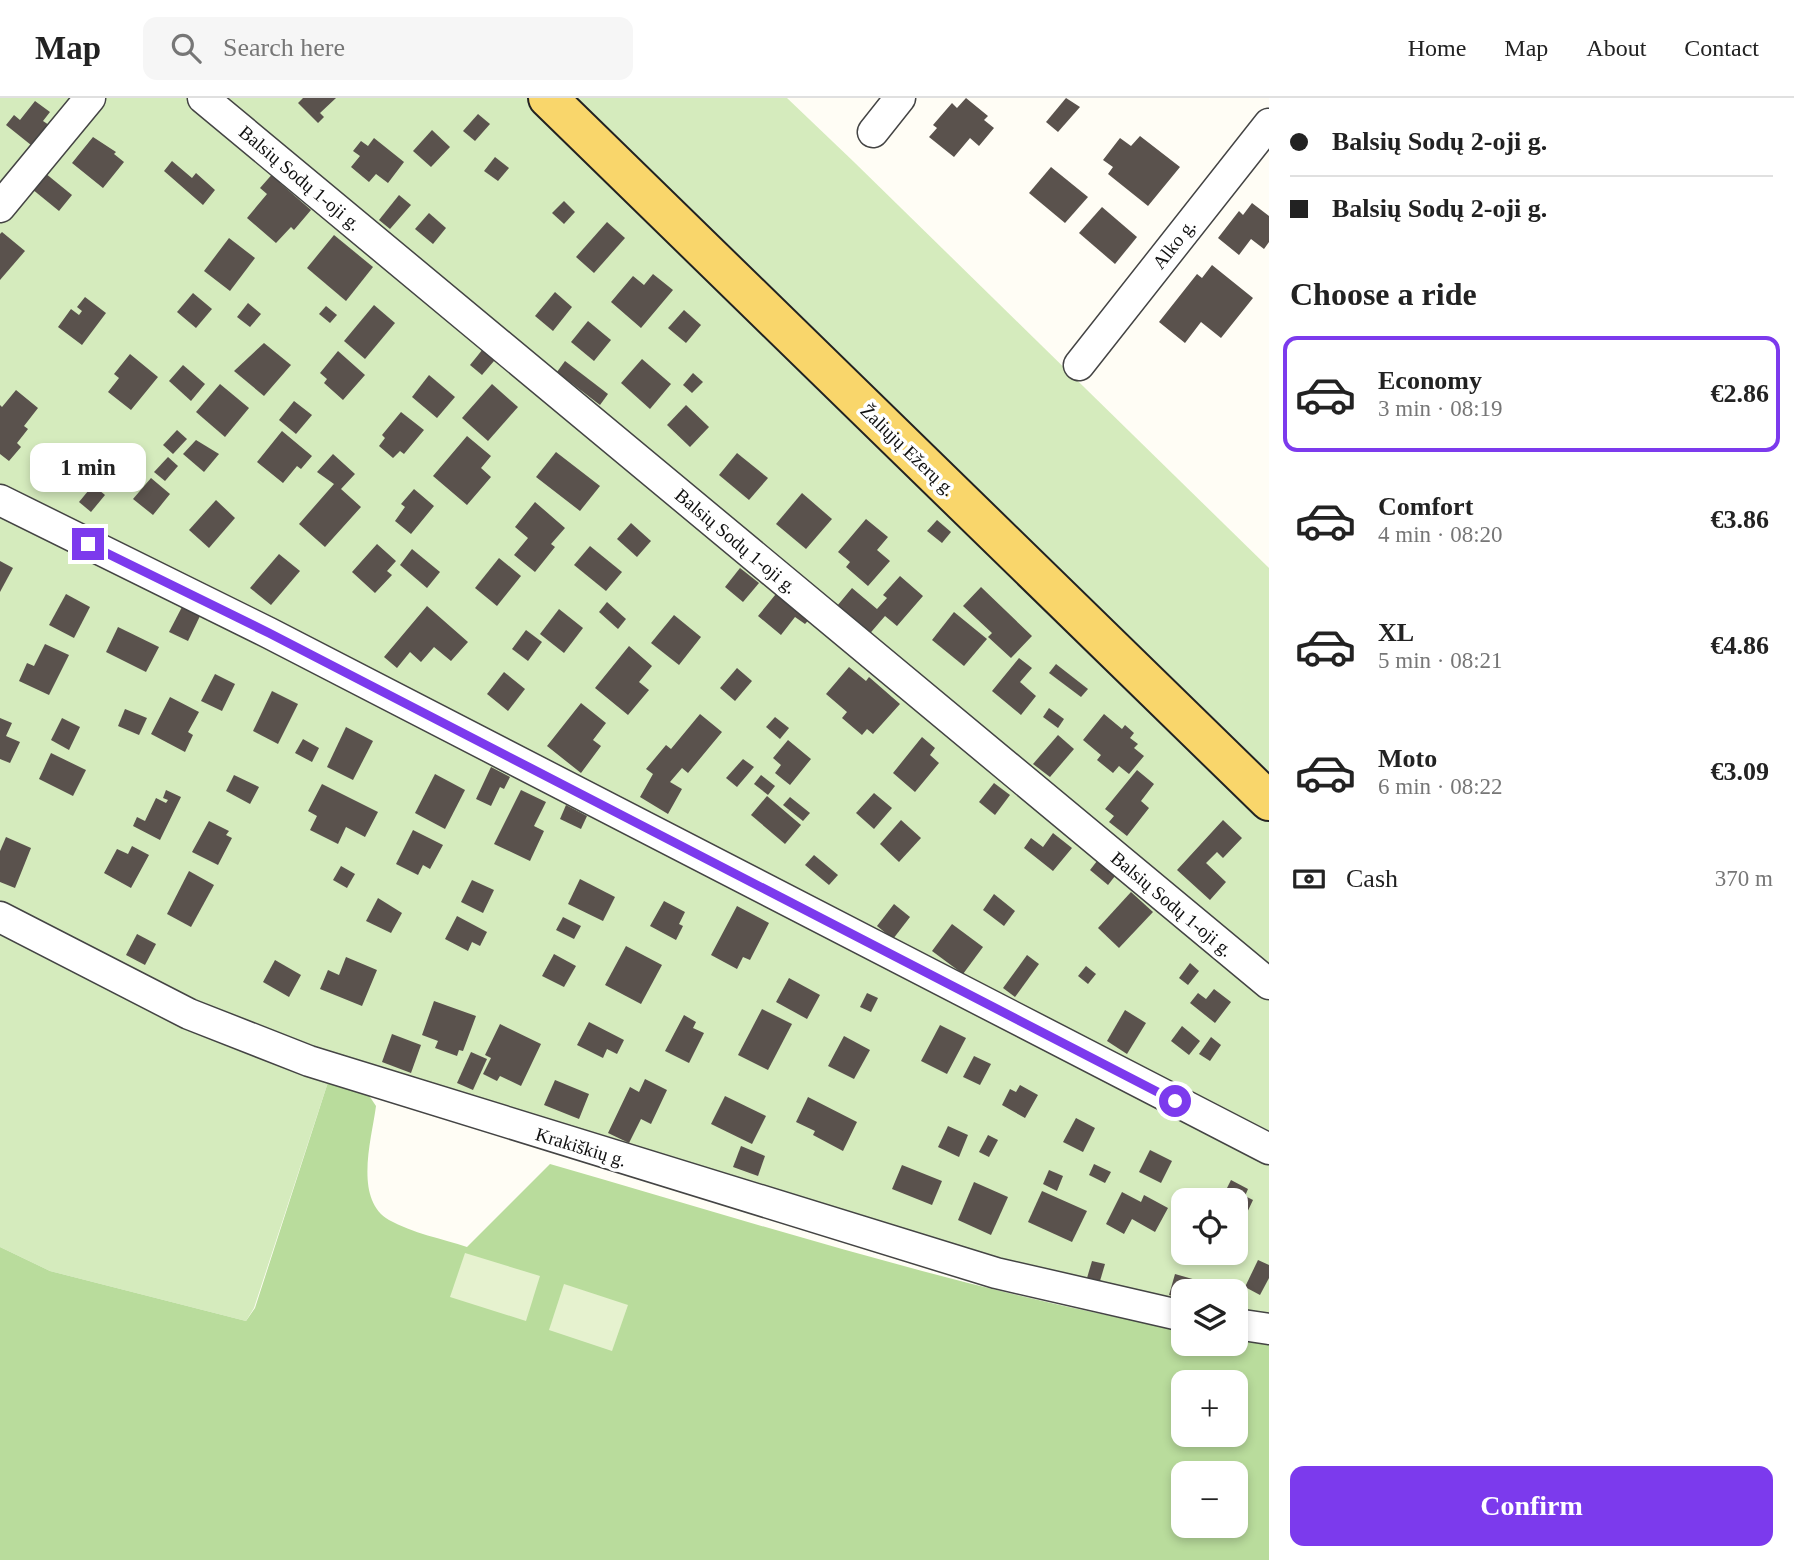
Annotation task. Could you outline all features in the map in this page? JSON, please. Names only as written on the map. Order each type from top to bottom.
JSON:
[{"type":"main road","name":"Žaliųjų Ežerų g.","points":[[548,98],[1269,802]]},
{"type":"street","points":[[0,207],[90,98]]},
{"type":"street","name":"Balsių Sodų 1-oji g.","points":[[203,98],[1269,984]]},
{"type":"street","points":[[873,132],[900,98]]},
{"type":"street","name":"Alko g.","points":[[1079,365],[1269,124]]},
{"type":"street","points":[[0,500],[269,633],[1269,1149]]},
{"type":"street","name":"Krakiškių g.","points":[[0,917],[188,1014],[309,1061],[983,1270],[1171,1313]]},
{"type":"street","points":[[1248,1326],[1269,1329]]},
{"type":"green space","points":[[0,98],[528,98],[1269,814],[1269,1315],[1248,1312],[1248,1279],[1171,1279],[1171,1299],[1087,1284],[672,1164],[256,1031],[0,904]]},
{"type":"green space","points":[[563,98],[787,98],[854,162],[1269,568],[1269,782]]},
{"type":"green space","points":[[0,929],[329,1079],[254,1308],[246,1321],[50,1271],[0,1247]]},
{"type":"green space","points":[[329,1079],[368,1094],[376,1106],[369,1151],[368,1183],[371,1198],[378,1210],[389,1220],[408,1229],[467,1247],[550,1164],[943,1277],[1171,1328],[1171,1356],[1248,1356],[1248,1341],[1269,1344],[1269,1560],[0,1560],[0,1247],[50,1271],[246,1321],[255,1308]]},
{"type":"green space","points":[[465,1253],[540,1276],[526,1321],[450,1297]]},
{"type":"green space","points":[[564,1284],[628,1305],[612,1351],[549,1330]]},
{"type":"building","points":[[303,98],[336,98],[320,113],[324,117],[318,123],[298,103]]},
{"type":"building","points":[[966,98],[988,116],[984,120],[994,128],[979,146],[970,138],[954,157],[929,137],[937,128],[933,125],[952,103],[957,108]]},
{"type":"building","points":[[1066,98],[1080,107],[1058,132],[1046,122]]},
{"type":"building","points":[[35,101],[50,112],[43,121],[49,125],[31,145],[6,125],[14,115],[20,120]]},
{"type":"building","points":[[478,114],[490,124],[475,141],[463,131]]},
{"type":"building","points":[[432,130],[450,147],[431,167],[413,151]]},
{"type":"building","points":[[1140,136],[1180,167],[1148,206],[1108,174],[1113,167],[1103,160],[1120,138],[1131,146]]},
{"type":"building","points":[[93,137],[116,152],[114,154],[124,162],[103,188],[72,163]]},
{"type":"building","points":[[374,138],[404,162],[388,183],[376,174],[369,182],[351,167],[360,156],[353,151],[361,141],[368,146]]},
{"type":"building","points":[[495,157],[509,168],[498,181],[484,171]]},
{"type":"building","points":[[172,161],[192,178],[196,173],[215,190],[203,205],[164,171]]},
{"type":"building","points":[[1051,167],[1088,197],[1065,223],[1029,193]]},
{"type":"building","points":[[275,171],[283,179],[280,183],[311,210],[294,230],[291,227],[276,243],[247,218],[267,194],[260,188]]},
{"type":"building","points":[[45,173],[72,195],[59,211],[32,189]]},
{"type":"building","points":[[399,195],[411,205],[390,229],[379,220]]},
{"type":"building","points":[[564,201],[575,212],[564,224],[552,213]]},
{"type":"building","points":[[1252,203],[1269,216],[1269,242],[1264,249],[1251,239],[1239,255],[1218,238],[1239,211],[1243,215]]},
{"type":"building","points":[[1102,207],[1137,237],[1115,264],[1079,233]]},
{"type":"building","points":[[429,213],[446,228],[433,244],[415,229]]},
{"type":"building","points":[[607,222],[625,238],[594,273],[576,257]]},
{"type":"building","points":[[2,232],[25,251],[0,280],[0,234]]},
{"type":"building","points":[[334,235],[373,267],[346,301],[307,268]]},
{"type":"building","points":[[229,238],[255,258],[230,291],[204,271]]},
{"type":"building","points":[[1212,265],[1253,298],[1221,338],[1201,322],[1185,343],[1159,322],[1197,274],[1202,278]]},
{"type":"building","points":[[653,274],[673,290],[641,328],[611,302],[633,276],[644,285]]},
{"type":"building","points":[[555,292],[572,307],[553,331],[535,316]]},
{"type":"building","points":[[193,293],[212,309],[196,328],[177,312]]},
{"type":"building","points":[[85,297],[106,313],[82,345],[58,327],[71,309],[79,315],[82,311],[77,307]]},
{"type":"building","points":[[248,303],[261,314],[250,327],[237,317]]},
{"type":"building","points":[[374,305],[395,323],[365,359],[344,341]]},
{"type":"building","points":[[326,306],[337,315],[330,323],[319,314]]},
{"type":"building","points":[[684,310],[701,325],[686,343],[668,328]]},
{"type":"building","points":[[588,321],[611,340],[594,361],[571,342]]},
{"type":"building","points":[[264,343],[291,365],[264,396],[234,371]]},
{"type":"building","points":[[487,344],[500,354],[482,375],[470,365]]},
{"type":"building","points":[[338,351],[365,375],[343,400],[324,383],[327,379],[320,373]]},
{"type":"building","points":[[130,354],[158,377],[131,410],[108,392],[119,378],[114,374]]},
{"type":"building","points":[[642,359],[671,384],[650,409],[621,383]]},
{"type":"building","points":[[565,361],[608,394],[600,405],[557,372]]},
{"type":"building","points":[[183,365],[205,384],[191,401],[169,381]]},
{"type":"building","points":[[693,373],[703,382],[692,393],[683,385]]},
{"type":"building","points":[[429,375],[455,397],[437,418],[412,397]]},
{"type":"building","points":[[220,384],[249,408],[225,437],[196,412]]},
{"type":"building","points":[[492,384],[518,407],[488,441],[462,418]]},
{"type":"building","points":[[16,390],[38,408],[24,426],[28,429],[17,443],[21,447],[9,461],[0,454],[0,405],[2,407]]},
{"type":"building","points":[[294,401],[312,415],[296,434],[279,420]]},
{"type":"building","points":[[686,405],[709,427],[690,447],[667,425]]},
{"type":"building","points":[[401,412],[424,430],[404,454],[400,451],[393,458],[379,446],[385,438],[382,435]]},
{"type":"building","points":[[177,430],[187,439],[173,454],[163,445]]},
{"type":"building","points":[[282,431],[312,456],[301,469],[297,466],[283,483],[257,462]]},
{"type":"building","points":[[467,436],[491,456],[481,468],[491,477],[467,505],[433,476]]},
{"type":"building","points":[[196,440],[219,454],[204,472],[183,454]]},
{"type":"building","points":[[556,452],[600,486],[580,511],[536,477]]},
{"type":"building","points":[[737,453],[768,478],[749,500],[719,475]]},
{"type":"building","points":[[333,454],[355,474],[341,489],[361,507],[325,547],[299,524],[334,484],[317,472]]},
{"type":"building","points":[[168,457],[178,466],[165,481],[154,472]]},
{"type":"building","points":[[151,478],[170,494],[153,515],[133,499]]},
{"type":"building","points":[[93,485],[105,495],[91,512],[79,502]]},
{"type":"building","points":[[414,489],[434,506],[411,534],[395,521],[405,507],[401,504]]},
{"type":"building","points":[[802,493],[832,519],[806,549],[776,524]]},
{"type":"building","points":[[216,500],[235,518],[209,548],[189,530]]},
{"type":"building","points":[[535,502],[565,528],[551,544],[555,547],[535,572],[514,555],[528,538],[515,527]]},
{"type":"building","points":[[866,519],[888,537],[877,550],[890,561],[868,586],[846,567],[850,562],[838,552]]},
{"type":"building","points":[[937,520],[951,532],[942,543],[927,531]]},
{"type":"building","points":[[631,523],[651,541],[637,557],[617,539]]},
{"type":"building","points":[[377,544],[396,561],[387,571],[392,575],[375,593],[352,572]]},
{"type":"building","points":[[590,546],[622,572],[606,591],[574,565]]},
{"type":"building","points":[[412,549],[440,572],[427,588],[400,565]]},
{"type":"building","points":[[279,554],[300,571],[271,605],[250,588]]},
{"type":"building","points":[[499,558],[521,576],[497,606],[475,588]]},
{"type":"building","points":[[0,561],[13,568],[0,592]]},
{"type":"building","points":[[740,568],[759,583],[743,602],[725,587]]},
{"type":"building","points":[[900,576],[923,596],[897,626],[885,616],[866,638],[837,606],[852,588],[877,609],[887,598],[883,595]]},
{"type":"building","points":[[981,587],[1032,636],[1011,658],[988,637],[992,633],[963,606]]},
{"type":"building","points":[[780,589],[813,615],[805,624],[795,617],[781,635],[758,616]]},
{"type":"building","points":[[66,594],[90,607],[74,638],[49,625]]},
{"type":"building","points":[[607,602],[626,619],[618,629],[599,612]]},
{"type":"building","points":[[183,605],[201,614],[188,641],[169,632]]},
{"type":"building","points":[[427,606],[468,642],[451,661],[434,647],[421,662],[410,652],[397,668],[384,657]]},
{"type":"building","points":[[559,609],[583,628],[564,653],[540,634]]},
{"type":"building","points":[[954,612],[987,639],[964,666],[932,640]]},
{"type":"building","points":[[674,615],[701,637],[679,665],[651,643]]},
{"type":"building","points":[[118,627],[159,647],[146,672],[106,652]]},
{"type":"building","points":[[526,630],[542,642],[528,661],[512,649]]},
{"type":"building","points":[[45,644],[69,655],[49,695],[19,681],[27,663],[34,666]]},
{"type":"building","points":[[629,646],[652,666],[639,682],[649,690],[628,715],[595,688]]},
{"type":"building","points":[[1019,658],[1032,668],[1020,682],[1036,696],[1021,715],[992,691]]},
{"type":"building","points":[[1056,664],[1088,689],[1081,697],[1049,673]]},
{"type":"building","points":[[849,667],[866,681],[869,677],[900,704],[873,734],[867,729],[862,735],[842,718],[847,712],[826,694]]},
{"type":"building","points":[[737,668],[752,681],[735,701],[720,688]]},
{"type":"building","points":[[504,672],[525,689],[508,711],[487,694]]},
{"type":"building","points":[[215,674],[235,684],[222,711],[201,701]]},
{"type":"building","points":[[272,691],[298,704],[278,744],[253,731]]},
{"type":"building","points":[[170,697],[199,712],[188,732],[193,735],[185,752],[151,734]]},
{"type":"building","points":[[581,703],[606,723],[593,740],[601,746],[581,773],[547,746]]},
{"type":"building","points":[[1049,708],[1064,719],[1058,728],[1043,717]]},
{"type":"building","points":[[125,709],[147,718],[139,735],[118,726]]},
{"type":"building","points":[[700,714],[722,732],[688,773],[682,768],[670,782],[682,789],[668,814],[640,797],[653,774],[646,769],[666,745],[671,749]]},
{"type":"building","points":[[1104,714],[1122,729],[1125,725],[1134,733],[1130,738],[1138,744],[1134,748],[1144,756],[1129,774],[1119,766],[1113,773],[1097,760],[1101,755],[1083,740]]},
{"type":"building","points":[[775,717],[789,728],[780,739],[766,727]]},
{"type":"building","points":[[0,718],[12,723],[6,736],[20,742],[10,763],[0,759]]},
{"type":"building","points":[[62,718],[80,727],[69,750],[51,740]]},
{"type":"building","points":[[346,727],[373,741],[353,780],[327,767]]},
{"type":"building","points":[[1058,735],[1074,749],[1050,777],[1033,764]]},
{"type":"building","points":[[922,737],[935,748],[930,755],[939,763],[915,792],[893,773]]},
{"type":"building","points":[[303,739],[319,748],[312,762],[295,753]]},
{"type":"building","points":[[788,740],[811,759],[790,785],[775,773],[781,765],[773,758]]},
{"type":"building","points":[[51,753],[86,770],[73,796],[39,779]]},
{"type":"building","points":[[743,759],[754,767],[737,787],[726,778]]},
{"type":"building","points":[[491,767],[510,777],[504,789],[500,787],[491,806],[476,799]]},
{"type":"building","points":[[1137,770],[1154,784],[1141,801],[1149,808],[1127,836],[1109,822],[1114,816],[1105,809]]},
{"type":"building","points":[[435,774],[465,790],[445,829],[415,813]]},
{"type":"building","points":[[234,775],[259,787],[250,804],[226,791]]},
{"type":"building","points":[[761,775],[775,786],[768,795],[754,784]]},
{"type":"building","points":[[994,783],[1010,795],[995,815],[979,802]]},
{"type":"building","points":[[322,784],[378,812],[365,837],[346,827],[338,844],[310,830],[317,816],[308,811]]},
{"type":"building","points":[[166,790],[181,797],[160,840],[133,826],[137,817],[145,821],[156,798],[166,803],[168,800],[163,798]]},
{"type":"building","points":[[521,790],[546,802],[534,826],[544,831],[530,861],[494,844]]},
{"type":"building","points":[[874,793],[892,808],[874,829],[856,813]]},
{"type":"building","points":[[767,796],[801,825],[785,844],[751,815]]},
{"type":"building","points":[[790,797],[810,813],[803,821],[783,805]]},
{"type":"building","points":[[566,805],[587,816],[581,829],[560,819]]},
{"type":"building","points":[[901,820],[921,838],[899,862],[880,844]]},
{"type":"building","points":[[1223,820],[1242,838],[1223,858],[1217,852],[1206,863],[1226,882],[1210,900],[1177,870]]},
{"type":"building","points":[[209,821],[229,831],[226,835],[232,838],[218,865],[192,852]]},
{"type":"building","points":[[413,830],[443,845],[430,869],[423,865],[418,875],[396,864]]},
{"type":"building","points":[[1053,833],[1072,848],[1053,871],[1024,848],[1031,838],[1043,847]]},
{"type":"building","points":[[6,837],[31,848],[15,888],[0,882],[0,851]]},
{"type":"building","points":[[132,846],[149,855],[131,888],[104,873],[117,849],[128,854]]},
{"type":"building","points":[[814,855],[838,875],[829,885],[805,865]]},
{"type":"building","points":[[1101,856],[1119,871],[1108,885],[1090,870]]},
{"type":"building","points":[[341,866],[355,874],[347,888],[333,880]]},
{"type":"building","points":[[189,871],[214,885],[191,927],[167,914]]},
{"type":"building","points":[[580,879],[615,897],[603,921],[568,904]]},
{"type":"building","points":[[472,880],[494,890],[483,913],[461,902]]},
{"type":"building","points":[[1131,892],[1153,912],[1119,948],[1098,928]]},
{"type":"building","points":[[994,894],[1015,911],[1004,926],[983,910]]},
{"type":"building","points":[[378,898],[402,913],[391,933],[366,921]]},
{"type":"building","points":[[664,901],[685,912],[679,924],[683,926],[676,940],[650,926]]},
{"type":"building","points":[[894,904],[910,917],[893,939],[877,926]]},
{"type":"building","points":[[737,906],[769,923],[750,960],[743,957],[737,969],[711,955]]},
{"type":"building","points":[[457,916],[487,932],[480,946],[472,942],[468,951],[445,939]]},
{"type":"building","points":[[563,917],[581,926],[574,939],[556,930]]},
{"type":"building","points":[[952,924],[983,947],[963,974],[932,951]]},
{"type":"building","points":[[137,934],[156,944],[145,965],[126,955]]},
{"type":"building","points":[[626,946],[662,965],[641,1004],[605,985]]},
{"type":"building","points":[[554,954],[576,966],[564,987],[542,976]]},
{"type":"building","points":[[1027,955],[1039,964],[1015,997],[1003,988]]},
{"type":"building","points":[[346,957],[377,970],[362,1006],[320,989],[328,970],[339,975]]},
{"type":"building","points":[[275,960],[301,975],[289,997],[263,982]]},
{"type":"building","points":[[1190,963],[1199,971],[1188,985],[1179,978]]},
{"type":"building","points":[[1086,966],[1096,974],[1088,984],[1078,976]]},
{"type":"building","points":[[789,978],[820,995],[807,1019],[776,1002]]},
{"type":"building","points":[[1214,989],[1231,1002],[1215,1023],[1190,1003],[1198,993],[1206,999]]},
{"type":"building","points":[[867,993],[878,998],[871,1012],[860,1007]]},
{"type":"building","points":[[434,1001],[476,1016],[463,1051],[459,1050],[457,1056],[435,1048],[438,1041],[422,1035]]},
{"type":"building","points":[[762,1009],[792,1024],[768,1070],[738,1055]]},
{"type":"building","points":[[1125,1010],[1146,1023],[1127,1054],[1107,1041]]},
{"type":"building","points":[[684,1015],[696,1022],[693,1028],[704,1033],[689,1063],[665,1051]]},
{"type":"building","points":[[589,1022],[624,1040],[617,1054],[607,1049],[603,1058],[577,1045]]},
{"type":"building","points":[[500,1024],[541,1044],[521,1086],[500,1076],[497,1081],[483,1074],[491,1058],[485,1055]]},
{"type":"building","points":[[940,1025],[966,1038],[947,1074],[921,1061]]},
{"type":"building","points":[[1182,1026],[1200,1041],[1189,1055],[1171,1041]]},
{"type":"building","points":[[392,1034],[421,1045],[411,1073],[382,1062]]},
{"type":"building","points":[[844,1036],[870,1050],[854,1079],[828,1066]]},
{"type":"building","points":[[1211,1037],[1221,1045],[1210,1061],[1199,1054]]},
{"type":"building","points":[[471,1052],[487,1059],[473,1090],[457,1083]]},
{"type":"building","points":[[974,1056],[991,1064],[980,1085],[963,1077]]},
{"type":"building","points":[[645,1079],[667,1090],[651,1124],[641,1119],[629,1143],[608,1133],[630,1087],[639,1092]]},
{"type":"building","points":[[555,1080],[589,1094],[579,1119],[544,1105]]},
{"type":"building","points":[[1020,1085],[1038,1095],[1025,1118],[1002,1105],[1010,1089],[1016,1092]]},
{"type":"building","points":[[725,1096],[766,1116],[752,1144],[711,1124]]},
{"type":"building","points":[[808,1097],[857,1122],[843,1151],[813,1135],[815,1131],[796,1122]]},
{"type":"building","points":[[1076,1118],[1095,1128],[1083,1152],[1063,1142]]},
{"type":"building","points":[[948,1126],[968,1135],[959,1157],[938,1147]]},
{"type":"building","points":[[988,1135],[998,1140],[989,1157],[979,1152]]},
{"type":"building","points":[[741,1146],[765,1156],[758,1176],[733,1167]]},
{"type":"building","points":[[1150,1150],[1172,1161],[1161,1183],[1139,1172]]},
{"type":"building","points":[[1094,1164],[1111,1172],[1105,1183],[1089,1175]]},
{"type":"building","points":[[902,1165],[942,1181],[932,1205],[892,1189]]},
{"type":"building","points":[[1049,1170],[1063,1176],[1057,1191],[1043,1184]]},
{"type":"building","points":[[1231,1180],[1246,1188],[1227,1188]]},
{"type":"building","points":[[974,1182],[1008,1197],[991,1235],[958,1220]]},
{"type":"building","points":[[1042,1191],[1087,1211],[1072,1242],[1028,1222]]},
{"type":"building","points":[[1122,1192],[1141,1202],[1144,1195],[1168,1208],[1155,1232],[1132,1219],[1124,1234],[1106,1224]]},
{"type":"building","points":[[1248,1198],[1253,1200],[1248,1211]]},
{"type":"building","points":[[1258,1260],[1269,1265],[1269,1278],[1260,1295],[1248,1289],[1248,1281]]},
{"type":"building","points":[[1092,1261],[1105,1264],[1100,1281],[1087,1278]]},
{"type":"building","points":[[1175,1274],[1192,1279],[1174,1279]]},
{"type":"route","points":[[88,544],[269,633],[1175,1101]]}]
